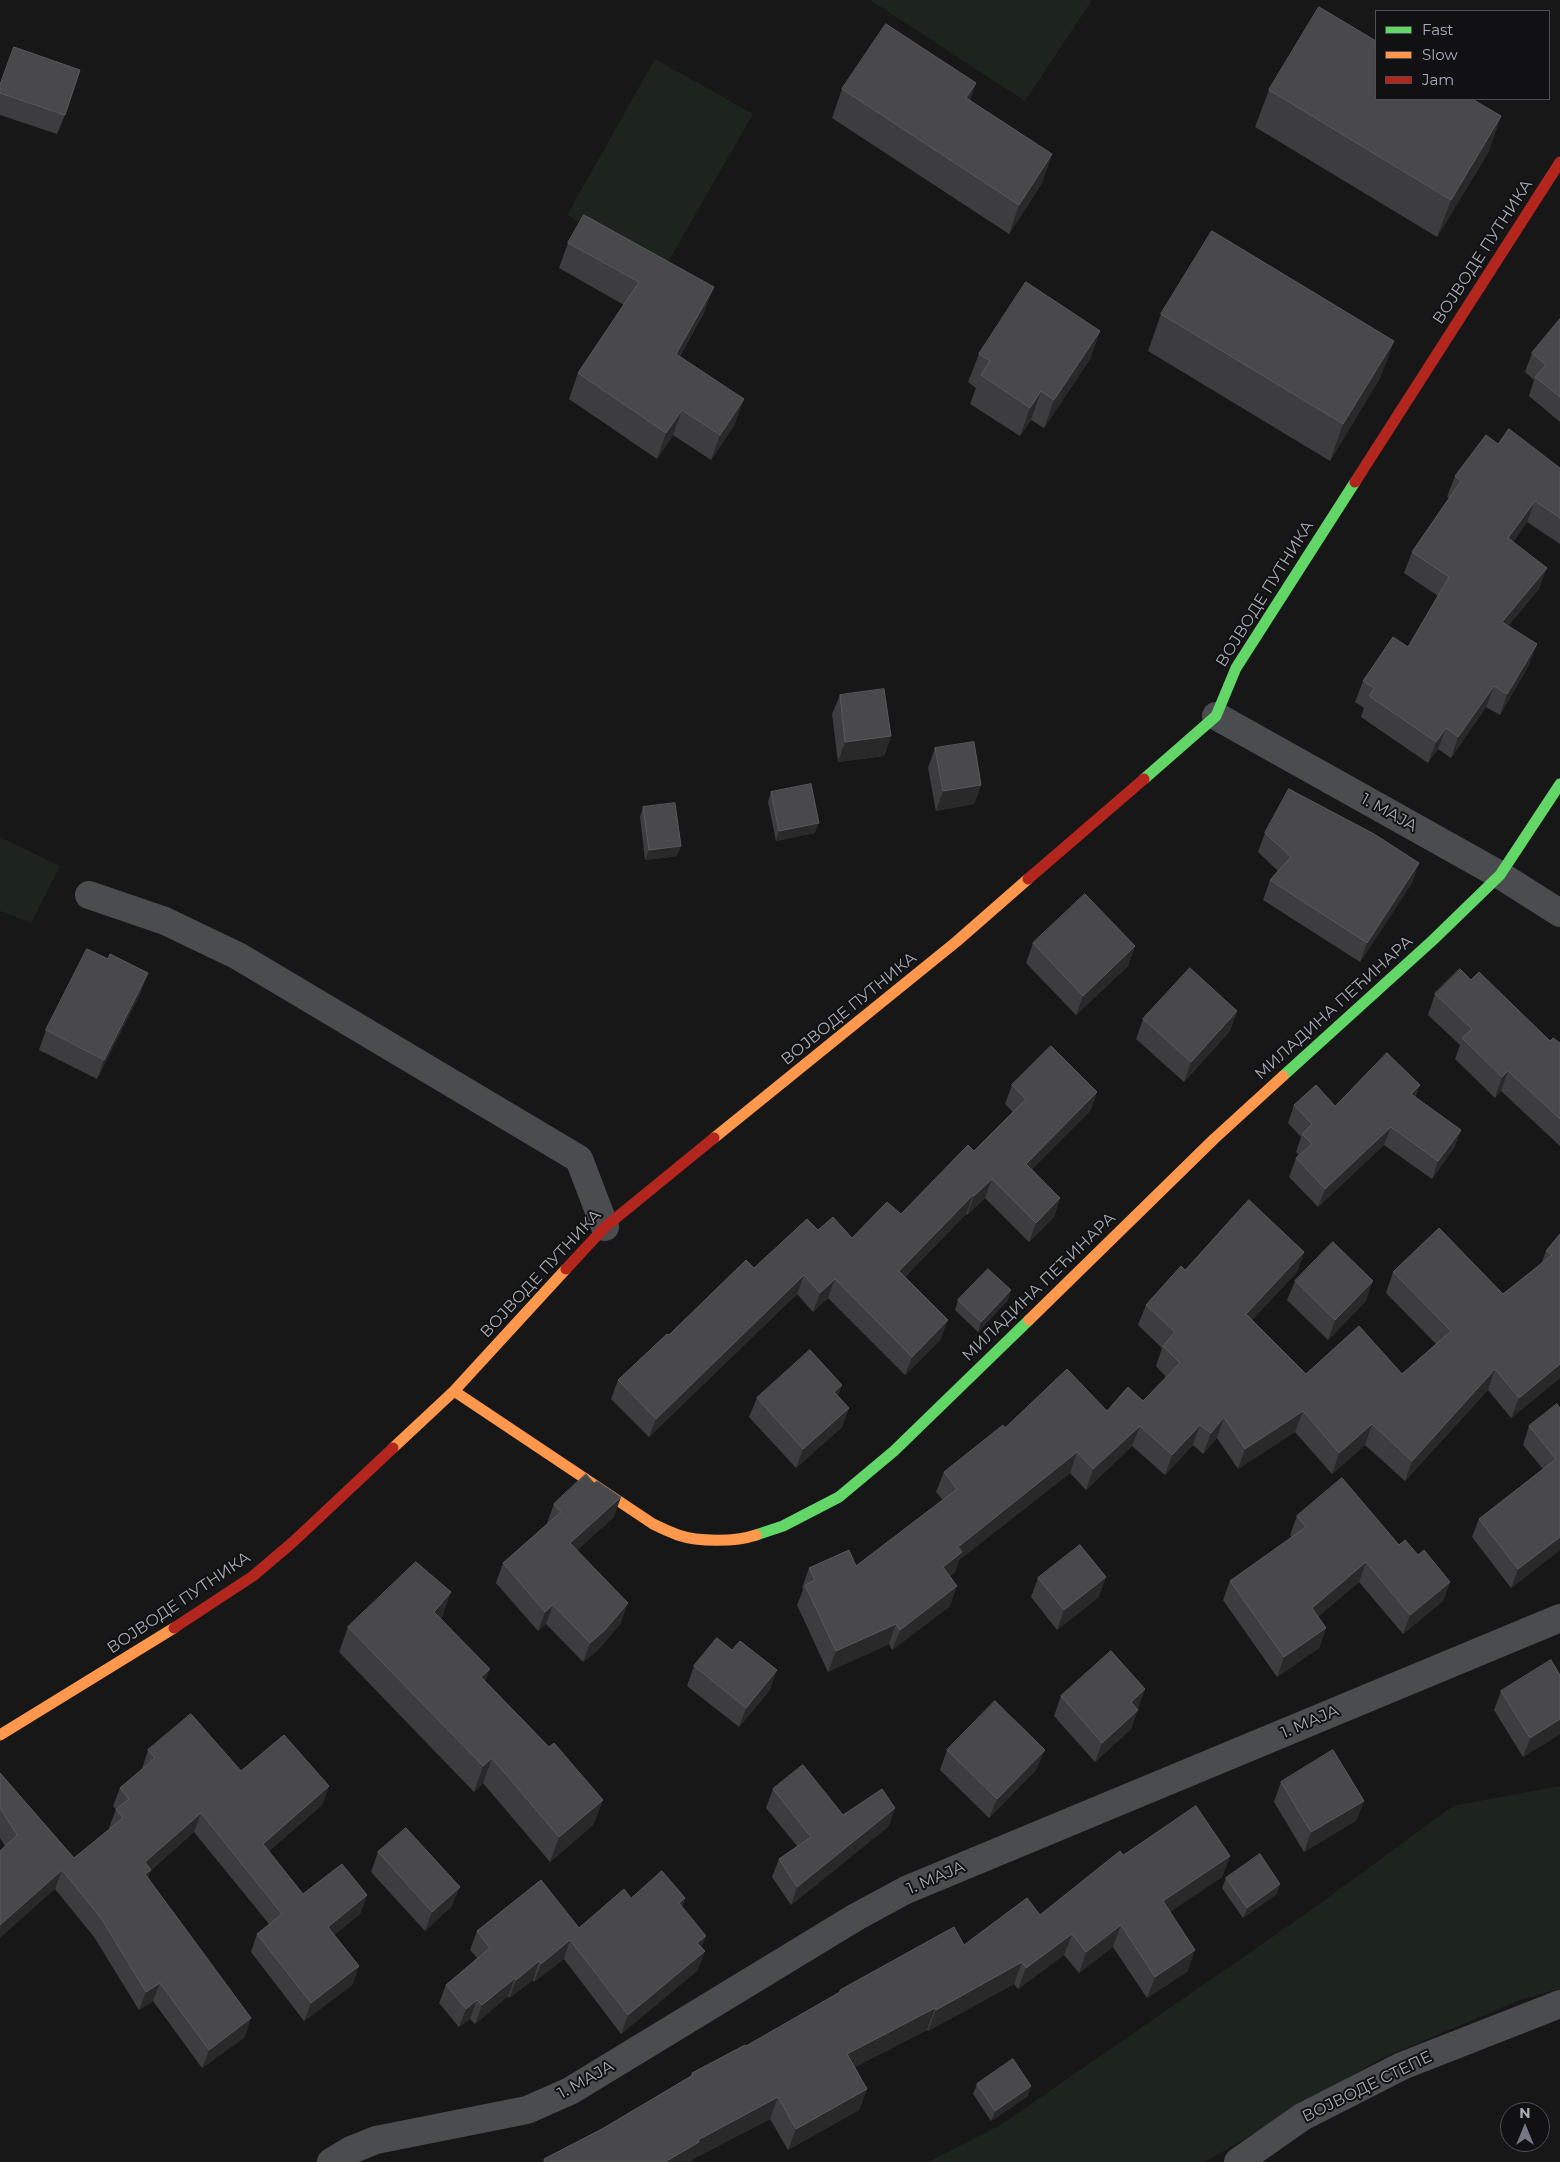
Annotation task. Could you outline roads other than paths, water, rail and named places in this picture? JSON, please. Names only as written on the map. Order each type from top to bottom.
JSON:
[{"type":"street","name":"ВОЈВОДЕ ПУТНИКА","points":[[0,1735],[200,1612],[253,1576],[293,1542],[454,1391],[605,1227],[956,942],[1216,716],[1236,668],[1560,162]]},
{"type":"street","name":"1. МАЈА","points":[[1216,716],[1500,875],[1560,913]]},
{"type":"street","name":"МИЛАДИНА ПЕЋИНАРА","points":[[454,1391],[653,1524],[680,1536],[712,1540],[747,1538],[783,1526],[839,1496],[894,1451],[1214,1139],[1432,940],[1500,875],[1560,784]]},
{"type":"street","points":[[89,895],[166,921],[238,956],[579,1159],[605,1227]]},
{"type":"street","name":"1. МАЈА","points":[[331,2162],[351,2150],[376,2140],[527,2110],[570,2091],[856,1917],[906,1890],[1560,1618]]},
{"type":"street","name":"ВОЈВОДЕ СТЕПЕ","points":[[1238,2162],[1302,2117],[1402,2066],[1558,2010]]}]
